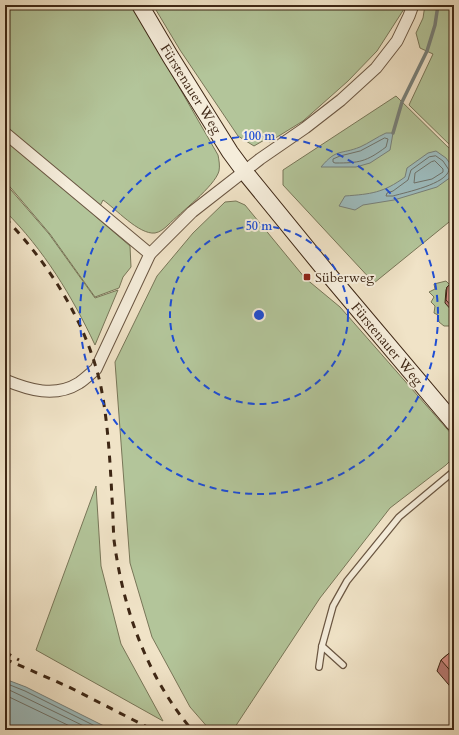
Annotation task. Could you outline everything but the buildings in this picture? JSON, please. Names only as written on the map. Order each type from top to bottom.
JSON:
[{"type":"street","name":"Fürstenauer Weg","points":[[140,5],[230,152],[244,171],[329,275],[454,423]]},
{"type":"street","points":[[5,380],[35,390],[52,392],[68,389],[80,382],[96,369],[150,254],[192,212],[244,171],[306,128],[341,100],[376,68],[397,41],[409,16],[412,5]]},
{"type":"street","points":[[5,132],[150,254]]},
{"type":"lane","points":[[319,667],[322,646],[333,606],[347,580],[399,517],[454,471]]},
{"type":"lane","points":[[322,646],[343,665]]},
{"type":"green space","points":[[5,5],[132,5],[218,155],[219,171],[211,184],[188,207],[159,232],[149,232],[135,226],[103,200],[95,216],[130,246],[131,267],[123,277],[119,288],[95,297],[50,234],[5,181]]},
{"type":"green space","points":[[153,5],[404,5],[404,9],[377,51],[348,81],[303,121],[269,142],[266,139],[254,146],[238,136],[180,50]]},
{"type":"green space","points":[[425,5],[454,5],[454,149],[409,105],[433,54],[420,48],[416,33],[423,18]]},
{"type":"green space","points":[[396,96],[454,153],[454,218],[374,283],[283,185],[283,170]]},
{"type":"green space","points":[[5,183],[49,234],[95,298],[118,290],[95,345],[77,309],[56,274],[45,258],[5,211]]},
{"type":"green space","points":[[236,201],[245,205],[305,278],[340,307],[454,437],[454,457],[446,465],[390,508],[320,598],[233,730],[210,730],[190,707],[152,637],[130,563],[115,362],[157,276],[193,233],[225,202]]},
{"type":"green space","points":[[446,281],[451,286],[454,326],[444,326],[439,322],[438,315],[434,313],[435,306],[431,302],[434,297],[429,292],[435,289],[434,284]]},
{"type":"green space","points":[[96,486],[101,566],[121,644],[163,721],[36,650]]},
{"type":"water","points":[[386,133],[393,133],[390,150],[370,163],[356,167],[321,167],[335,154],[360,147]]},
{"type":"water","points":[[436,151],[446,158],[454,169],[451,177],[437,187],[394,200],[363,205],[355,210],[339,206],[345,196],[383,190],[405,177],[407,168],[428,153]]},
{"type":"water","points":[[5,679],[26,687],[112,730],[5,730]]},
{"type":"waterway","points":[[393,133],[402,102],[427,51],[435,25],[438,5]]},
{"type":"railway","points":[[5,218],[37,255],[65,296],[95,363],[101,387],[107,428],[114,540],[124,591],[131,616],[150,665],[162,688],[192,730]]},
{"type":"railway","points":[[5,652],[19,660]]},
{"type":"railway","points":[[5,659],[69,687],[153,730]]},
{"type":"place","name":"Süberweg","points":[[307,277]]}]
